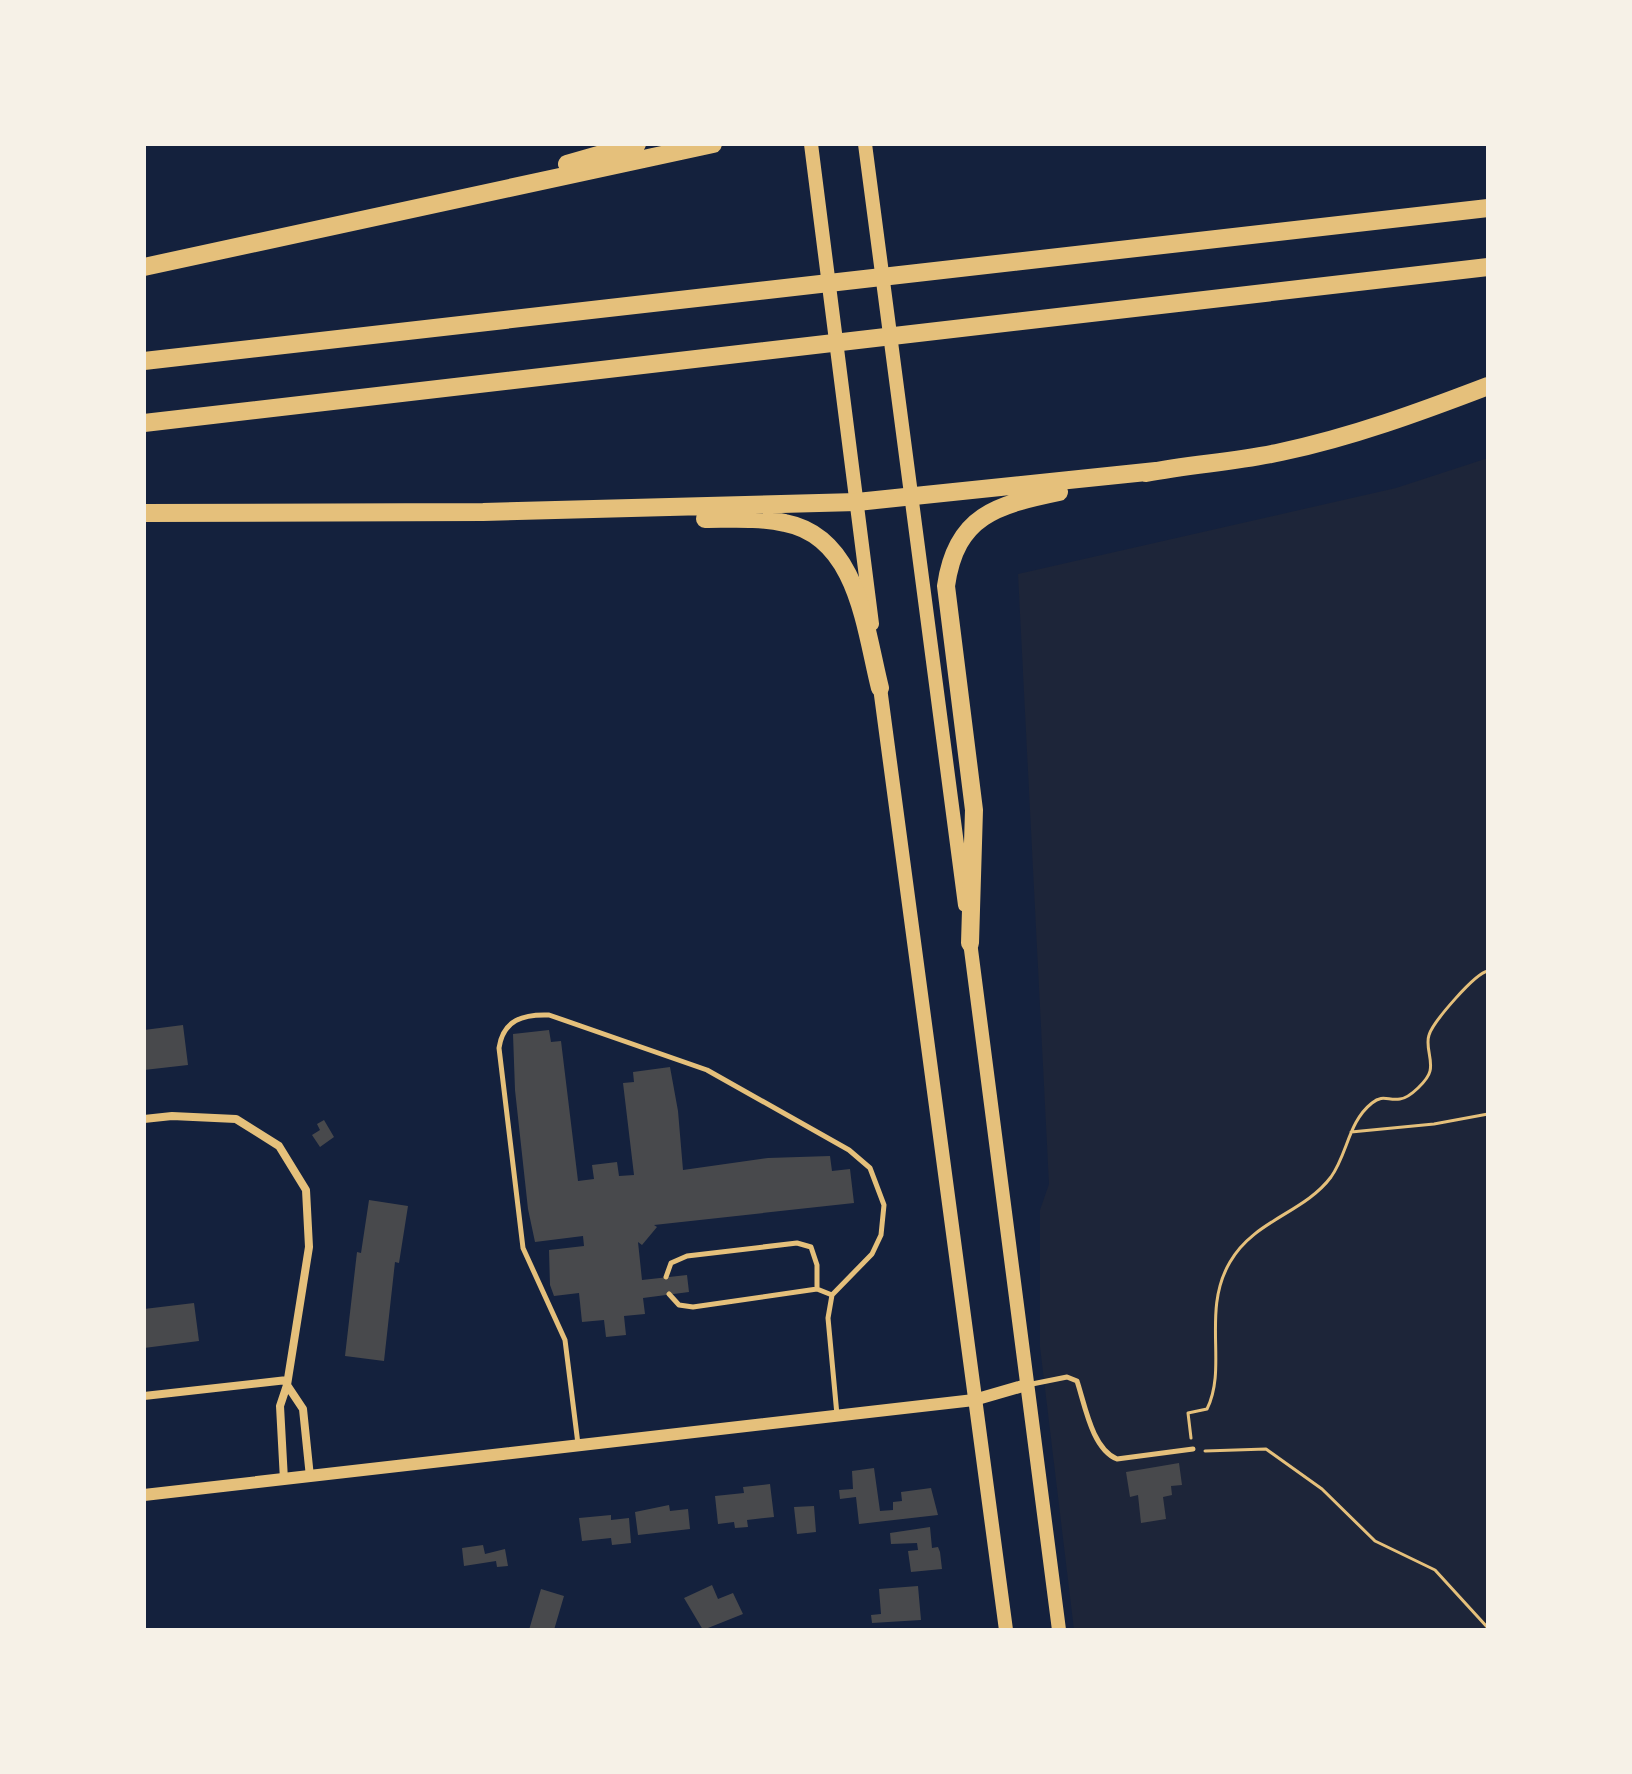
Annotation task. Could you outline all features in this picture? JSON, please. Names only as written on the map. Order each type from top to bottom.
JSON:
[{"type":"highway","points":[[514,185],[577,160],[637,144]]},
{"type":"highway","points":[[144,267],[713,144]]},
{"type":"highway","points":[[144,361],[1488,208]]},
{"type":"highway","points":[[144,423],[1488,267]]},
{"type":"highway","points":[[144,513],[647,509],[910,498],[1245,459],[1317,444],[1418,413],[1488,386]]},
{"type":"highway","points":[[970,943],[974,810],[946,586],[952,558],[978,520],[1007,503],[1156,471]]},
{"type":"highway","points":[[647,509],[703,518],[787,523],[825,541],[837,554],[857,599],[880,688]]},
{"type":"main road","points":[[811,144],[1006,1630]]},
{"type":"main road","points":[[865,144],[1059,1630]]},
{"type":"street","points":[[144,1119],[172,1116],[236,1119],[279,1146],[306,1190],[309,1247],[287,1382],[280,1406],[284,1480]]},
{"type":"street","points":[[144,1396],[287,1382]]},
{"type":"street","points":[[287,1382],[303,1409],[310,1477]]},
{"type":"street","points":[[144,1495],[974,1400],[1026,1385]]},
{"type":"lane","points":[[578,1445],[565,1340],[523,1248],[499,1048],[501,1034],[512,1021],[529,1014],[549,1015],[707,1070],[849,1150],[870,1168],[884,1205],[881,1235],[872,1254],[832,1295],[828,1318],[837,1415]]},
{"type":"lane","points":[[666,1277],[671,1263],[687,1256],[797,1243],[811,1247],[817,1265],[817,1289]]},
{"type":"lane","points":[[669,1294],[679,1305],[693,1307],[817,1289],[832,1295]]},
{"type":"lane","points":[[1026,1385],[1067,1377],[1077,1381],[1108,1456],[1117,1459],[1193,1449]]},
{"type":"path","points":[[1488,971],[1470,980],[1464,993],[1445,1009],[1429,1033],[1430,1073],[1423,1083],[1400,1100],[1380,1098],[1357,1118],[1330,1179],[1256,1230],[1229,1263],[1212,1322],[1215,1393],[1207,1409],[1188,1413],[1193,1449],[1221,1453],[1266,1449],[1322,1489],[1375,1541],[1435,1570],[1488,1628]]},
{"type":"path","points":[[1351,1132],[1434,1124],[1488,1114]]},
{"type":"shaded area","points":[[1488,458],[1488,1630],[1074,1630],[1040,1347],[1040,1210],[1049,1184],[1018,574],[1396,488]]},
{"type":"building","points":[[183,1025],[188,1065],[144,1070],[144,1030]]},
{"type":"building","points":[[549,1030],[551,1042],[561,1041],[578,1181],[594,1179],[592,1165],[617,1162],[619,1176],[634,1175],[623,1083],[634,1082],[633,1072],[670,1067],[678,1111],[683,1170],[768,1158],[830,1156],[832,1171],[850,1169],[854,1203],[654,1225],[657,1227],[642,1245],[638,1242],[642,1280],[687,1275],[689,1292],[643,1298],[645,1314],[624,1316],[626,1335],[606,1337],[604,1320],[582,1322],[579,1293],[554,1296],[550,1285],[549,1250],[584,1246],[583,1236],[535,1242],[528,1209],[515,1090],[513,1034]]},
{"type":"building","points":[[324,1120],[334,1137],[320,1147],[312,1135],[320,1130],[317,1124]]},
{"type":"building","points":[[369,1200],[408,1206],[399,1263],[395,1262],[384,1361],[345,1356],[357,1252],[361,1253]]},
{"type":"building","points":[[194,1303],[199,1341],[144,1348],[144,1309]]},
{"type":"building","points":[[1179,1463],[1182,1485],[1171,1486],[1172,1495],[1163,1497],[1166,1519],[1141,1523],[1138,1495],[1130,1497],[1126,1472]]},
{"type":"building","points":[[874,1468],[880,1511],[893,1510],[893,1502],[902,1501],[901,1492],[931,1488],[938,1515],[859,1524],[856,1497],[840,1499],[839,1490],[853,1489],[852,1471]]},
{"type":"building","points":[[770,1484],[774,1517],[747,1520],[748,1527],[735,1528],[734,1522],[718,1524],[715,1496],[744,1493],[743,1487]]},
{"type":"building","points":[[669,1505],[670,1511],[688,1509],[690,1529],[638,1535],[635,1512]]},
{"type":"building","points":[[814,1506],[816,1532],[797,1534],[794,1507]]},
{"type":"building","points":[[611,1515],[611,1520],[629,1518],[631,1543],[612,1545],[611,1538],[582,1541],[579,1518]]},
{"type":"building","points":[[930,1527],[932,1548],[938,1547],[942,1569],[911,1572],[908,1551],[918,1550],[917,1543],[891,1544],[890,1533]]},
{"type":"building","points":[[483,1545],[485,1554],[505,1549],[508,1566],[497,1567],[496,1561],[464,1566],[462,1548]]},
{"type":"building","points":[[712,1585],[718,1599],[733,1593],[743,1614],[703,1630],[684,1598]]},
{"type":"building","points":[[918,1586],[921,1620],[872,1623],[871,1615],[881,1614],[879,1589]]},
{"type":"building","points":[[541,1589],[564,1596],[554,1630],[529,1630]]}]
